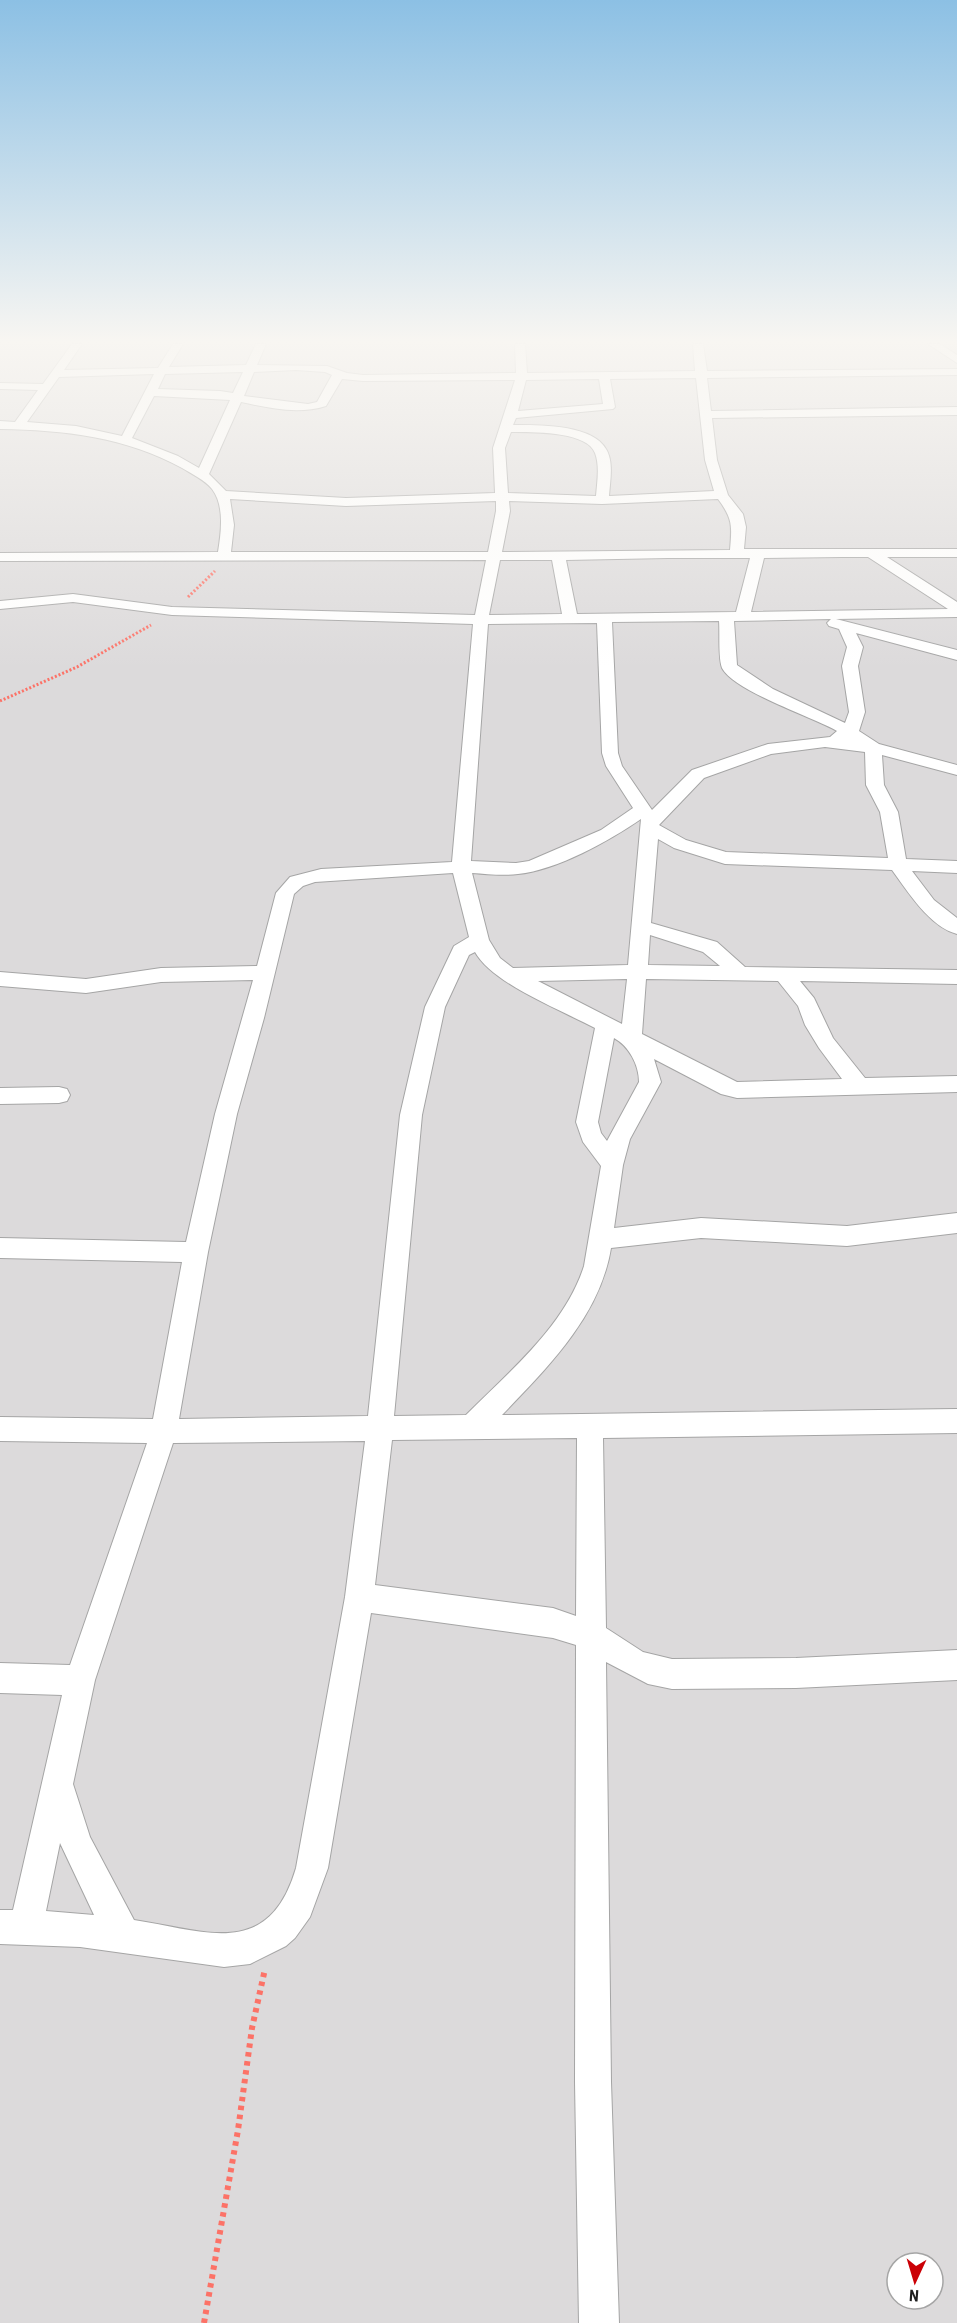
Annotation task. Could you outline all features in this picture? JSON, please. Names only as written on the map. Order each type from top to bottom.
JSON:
[{"type":"street","points":[[159,452],[178,460],[213,482],[222,495],[229,532],[224,555]]},
{"type":"street","points":[[202,475],[212,452]]},
{"type":"street","points":[[499,452],[502,497],[496,556],[481,620],[461,867],[479,940],[492,963],[509,975],[729,1088],[737,1090],[957,1084]]},
{"type":"street","points":[[601,452],[603,470],[602,500]]},
{"type":"street","points":[[710,452],[722,495],[736,514],[739,527],[737,552]]},
{"type":"street","points":[[222,495],[346,502],[502,497],[602,500],[722,495]]},
{"type":"street","points":[[0,557],[496,556],[737,552],[957,553]]},
{"type":"street","points":[[743,615],[758,552]]},
{"type":"street","points":[[870,552],[957,608]]},
{"type":"street","points":[[558,554],[570,618]]},
{"type":"street","points":[[0,605],[73,598],[172,611],[481,620],[743,615],[811,617],[957,613]]},
{"type":"street","points":[[726,616],[729,666],[734,672],[791,703],[851,731],[873,748],[875,785],[889,812],[898,866],[927,904],[957,928]]},
{"type":"street","points":[[811,617],[957,656]]},
{"type":"street","points":[[604,618],[610,753],[614,766],[648,819],[680,844],[725,858],[957,867]]},
{"type":"street","points":[[845,626],[855,647],[850,666],[857,711],[851,731]]},
{"type":"street","points":[[825,742],[851,731]]},
{"type":"street","points":[[479,940],[461,951],[435,1007],[411,1116],[380,1427],[359,1597],[312,1868],[305,1893],[291,1918],[272,1936],[249,1948],[222,1950],[124,1936],[13,1927],[58,1784],[80,1680],[164,1431],[196,1252],[226,1114],[254,1018],[263,973],[285,893],[293,882],[305,877],[321,875],[461,867],[533,866],[648,819],[693,777],[758,751],[825,742],[873,748],[957,770]]},
{"type":"street","points":[[473,1426],[543,1356],[568,1321],[591,1282],[601,1239],[612,1165],[626,1124],[651,1082],[647,1065],[631,1039],[638,972],[648,819]]},
{"type":"street","points":[[641,926],[710,946],[741,974]]},
{"type":"street","points":[[509,975],[638,972],[957,977]]},
{"type":"street","points":[[0,979],[86,986],[161,975],[263,973]]},
{"type":"street","points":[[784,975],[807,1003],[815,1025],[860,1087]]},
{"type":"street","points":[[606,1024],[587,1122],[591,1136],[612,1165]]},
{"type":"street","points":[[0,1096],[58,1095]]},
{"type":"street","points":[[601,1239],[701,1228],[847,1236],[957,1223]]},
{"type":"street","points":[[0,1248],[196,1252]]},
{"type":"street","points":[[0,1429],[164,1431],[957,1421]]},
{"type":"street","points":[[590,1424],[593,2082],[599,2323]]},
{"type":"street","points":[[359,1597],[553,1623],[592,1636],[648,1669],[672,1674],[796,1673],[957,1665]]},
{"type":"street","points":[[0,1678],[80,1680]]},
{"type":"street","points":[[58,1784],[63,1806],[87,1868],[124,1936]]},
{"type":"path","points":[[0,701],[34,689],[115,648],[172,611],[213,574],[224,555]]},
{"type":"path","points":[[204,2323],[238,2130],[252,2028],[272,1936]]},
{"type":"shaded area","points":[[0,452],[957,452],[957,2323],[0,2323]]}]
